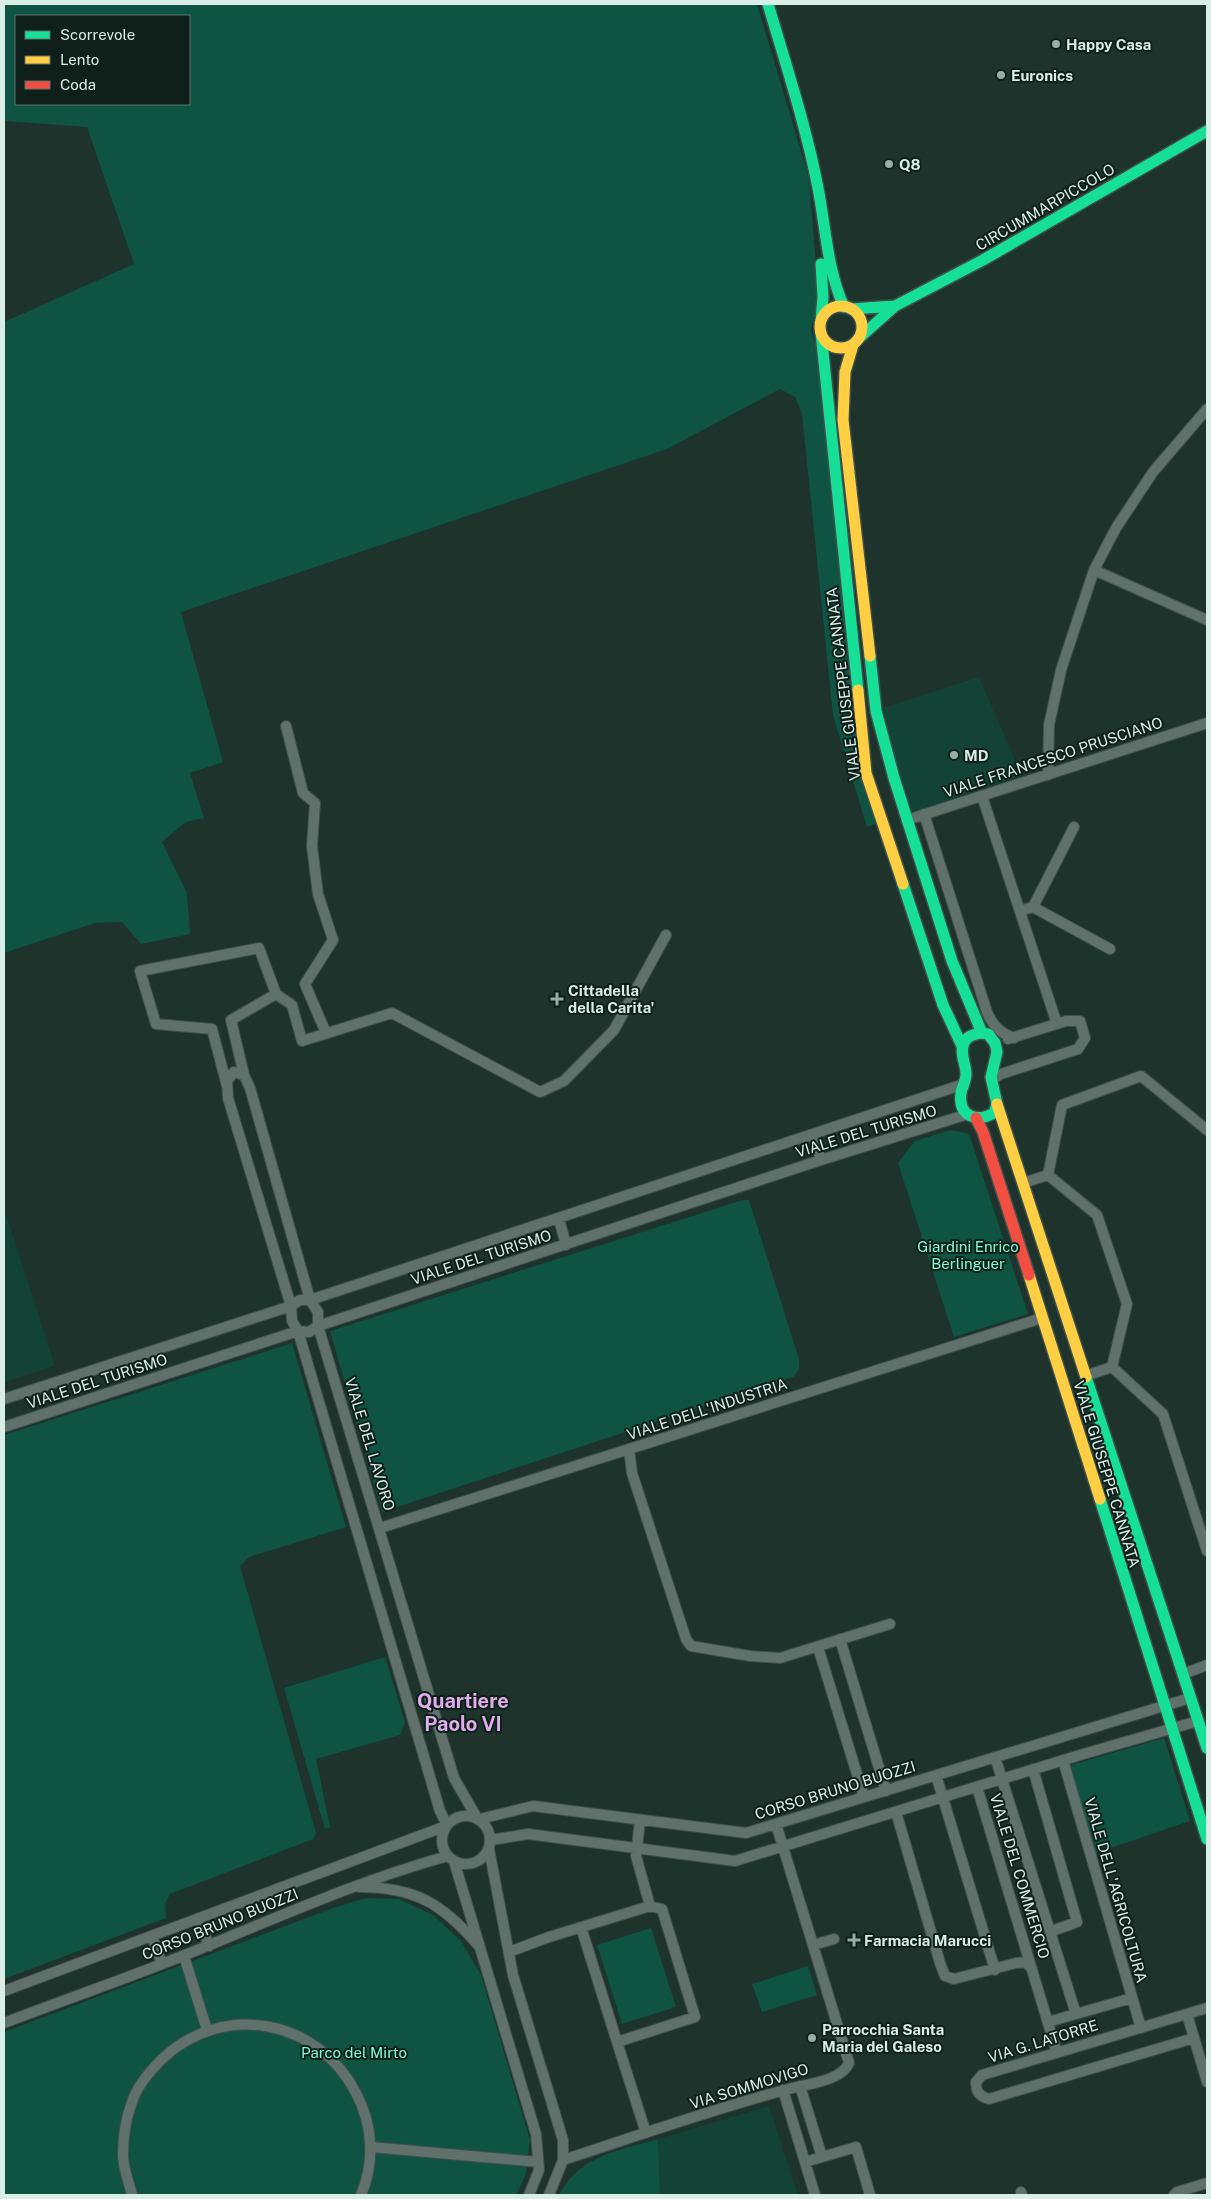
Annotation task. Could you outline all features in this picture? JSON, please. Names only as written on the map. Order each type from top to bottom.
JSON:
[{"type":"street","points":[[768,4],[804,128],[818,190],[828,267],[836,292],[847,308],[860,319],[861,333],[856,342],[840,349],[828,344],[821,333],[823,297],[818,190]]},
{"type":"street","name":"CIRCUMMARPICCOLO","points":[[856,342],[895,306],[983,260],[1207,131]]},
{"type":"street","name":"CIRCUMMARPICCOLO","points":[[847,308],[895,306]]},
{"type":"street","points":[[821,320],[830,309],[847,308]]},
{"type":"street","name":"VIALE GIUSEPPE CANNATA","points":[[821,333],[825,357],[866,772],[943,1005],[962,1046],[966,1075],[961,1093],[962,1103],[983,1132],[1004,1195],[1207,1839]]},
{"type":"street","name":"VIALE GIUSEPPE CANNATA","points":[[856,342],[848,355],[844,375],[843,420],[867,641],[878,719],[907,820],[961,986],[982,1033],[988,1034],[997,1052],[991,1080],[997,1104],[1207,1748]]},
{"type":"street","points":[[1048,775],[1049,725],[1061,670],[1094,570],[1116,528],[1153,472],[1207,409]]},
{"type":"street","points":[[1094,570],[1207,620]]},
{"type":"street","name":"VIALE FRANCESCO PRUSCIANO","points":[[907,820],[1048,775],[1206,720]]},
{"type":"street","points":[[286,726],[303,793],[315,803],[312,846],[318,894],[333,940],[305,984],[326,1033]]},
{"type":"street","points":[[982,796],[1057,1024]]},
{"type":"street","points":[[924,814],[987,1012],[993,1025],[1004,1034],[1014,1038]]},
{"type":"street","points":[[1033,907],[1074,827]]},
{"type":"street","points":[[1020,911],[1033,907],[1110,949]]},
{"type":"street","points":[[227,1086],[212,1029],[156,1024],[140,971],[259,948],[276,994],[292,1005],[302,1041],[392,1013],[540,1092],[564,1081],[614,1030],[666,935]]},
{"type":"street","name":"VIALE DEL LAVORO","points":[[276,994],[231,1020],[244,1075],[250,1088],[310,1300],[318,1312],[318,1326],[454,1778],[479,1818]]},
{"type":"street","points":[[991,1080],[1001,1074],[1078,1049],[1085,1038],[1080,1021],[1066,1021],[994,1043]]},
{"type":"street","points":[[962,1046],[965,1040],[972,1035],[982,1033]]},
{"type":"street","points":[[244,1075],[234,1072],[226,1081],[228,1098],[290,1306],[292,1321],[298,1332],[440,1811],[446,1825],[442,1841],[451,1859],[480,1947],[536,2134],[539,2170],[529,2195]]},
{"type":"street","points":[[1048,1175],[1062,1105],[1141,1076],[1207,1130]]},
{"type":"street","name":"VIALE DEL TURISMO","points":[[4,1399],[290,1306],[300,1300],[310,1300],[559,1219],[964,1084]]},
{"type":"street","points":[[972,1116],[987,1117],[994,1112],[997,1104]]},
{"type":"street","name":"VIALE DEL TURISMO","points":[[4,1428],[298,1332],[309,1332],[318,1326],[821,1160],[972,1116]]},
{"type":"street","points":[[813,1135],[821,1160]]},
{"type":"street","points":[[1023,1183],[1048,1175]]},
{"type":"street","points":[[1048,1175],[1098,1215],[1127,1304],[1112,1367]]},
{"type":"street","points":[[559,1219],[566,1245]]},
{"type":"street","name":"VIALE DELL'INDUSTRIA","points":[[380,1528],[1042,1318]]},
{"type":"street","points":[[1086,1376],[1112,1367]]},
{"type":"street","points":[[1112,1367],[1163,1414],[1207,1551]]},
{"type":"street","points":[[629,1449],[632,1473],[686,1639],[691,1646],[750,1656],[780,1658],[890,1624]]},
{"type":"street","points":[[840,1639],[886,1791]]},
{"type":"street","points":[[818,1647],[864,1797]]},
{"type":"street","points":[[1182,1674],[1207,1665]]},
{"type":"street","name":"CORSO BRUNO BUOZZI","points":[[479,1818],[533,1806],[746,1833],[1190,1698]]},
{"type":"street","points":[[451,1859],[471,1864],[479,1861],[490,1844],[528,1834],[736,1861],[1033,1769],[1198,1721]]},
{"type":"street","points":[[995,1757],[1052,1931],[1076,2014]]},
{"type":"street","name":"VIALE DELL'AGRICOLTURA","points":[[1064,1760],[1141,2028]]},
{"type":"street","points":[[1033,1769],[1077,1922],[1052,1931]]},
{"type":"street","points":[[936,1775],[995,1970]]},
{"type":"street","name":"VIALE DEL COMMERCIO","points":[[977,1787],[1033,1970]]},
{"type":"street","name":"VIALE DEL COMMERCIO","points":[[896,1812],[940,1963],[946,1976],[954,1980],[1026,1962],[1033,1970]]},
{"type":"street","points":[[446,1825],[461,1816],[479,1818],[486,1825],[513,1975],[563,2140],[563,2160],[549,2195]]},
{"type":"street","points":[[640,1820],[636,1860],[650,1906]]},
{"type":"street","name":"VIA SOMMOVIGO","points":[[563,2160],[783,2090],[838,2076],[846,2070],[849,2063],[776,1824]]},
{"type":"street","name":"CORSO BRUNO BUOZZI","points":[[4,1991],[446,1825]]},
{"type":"street","name":"CORSO BRUNO BUOZZI","points":[[4,2023],[184,1956],[350,1887],[411,1866],[451,1859]]},
{"type":"street","points":[[350,1887],[393,1888],[415,1895],[437,1906],[480,1947]]},
{"type":"street","points":[[509,1952],[650,1906],[662,1909],[695,2017],[617,2042]]},
{"type":"street","points":[[199,1918],[209,1946]]},
{"type":"street","points":[[581,1928],[646,2133]]},
{"type":"street","points":[[152,1936],[162,1964]]},
{"type":"street","points":[[813,1945],[834,1939]]},
{"type":"street","points":[[184,1956],[207,2030]]},
{"type":"street","points":[[1033,1970],[1057,2053]]},
{"type":"street","points":[[1048,2022],[1132,1998]]},
{"type":"street","name":"VIA G. LATORRE","points":[[1194,2038],[989,2099],[981,2097],[976,2090],[976,2082],[982,2075],[1207,2008]]},
{"type":"street","points":[[1187,2014],[1207,2082]]},
{"type":"street","points":[[132,2195],[123,2156],[126,2126],[132,2101],[150,2070],[176,2046],[207,2030],[246,2024],[284,2029],[319,2047],[347,2074],[365,2109],[371,2147],[367,2180],[361,2195]]},
{"type":"street","points":[[800,2086],[822,2157]]},
{"type":"street","points":[[783,2090],[815,2195]]},
{"type":"street","points":[[371,2147],[538,2162]]},
{"type":"street","points":[[805,2162],[856,2147],[870,2195]]},
{"type":"street","points":[[1174,2195],[1177,2192],[1207,2182]]},
{"type":"shaded area","points":[[979,677],[1022,776],[911,812],[892,750],[883,708]]},
{"type":"shaded area","points":[[4,1208],[55,1366],[4,1382]]},
{"type":"shaded area","points":[[769,2106],[798,2195],[660,2195],[658,2139]]},
{"type":"green space","points":[[4,4],[757,4],[809,178],[819,303],[811,329],[821,362],[878,823],[867,827],[833,715],[802,414],[795,397],[780,389],[667,449],[181,612],[223,762],[190,773],[204,818],[186,822],[162,842],[187,893],[190,934],[141,944],[122,922],[95,923],[4,953],[4,322],[134,264],[87,127],[4,121]]},
{"type":"green space","name":"Giardini Enrico Berlinguer","points":[[950,1130],[967,1133],[970,1137],[1028,1314],[954,1337],[898,1163],[915,1141]]},
{"type":"green space","points":[[743,1200],[749,1200],[798,1356],[799,1368],[793,1377],[382,1512],[330,1331]]},
{"type":"green space","points":[[292,1343],[346,1527],[249,1557],[240,1566],[316,1833],[313,1839],[170,1894],[165,1904],[166,1918],[4,1979],[4,1435]]},
{"type":"green space","points":[[385,1657],[405,1722],[400,1735],[316,1759],[330,1827],[325,1829],[284,1688]]},
{"type":"green space","points":[[1164,1738],[1190,1821],[1093,1854],[1068,1766]]},
{"type":"green space","name":"Parco del Mirto","points":[[366,1898],[399,1899],[433,1915],[461,1941],[481,1975],[530,2140],[526,2174],[516,2195],[4,2195],[4,2032],[333,1908]]},
{"type":"green space","points":[[651,1928],[676,2007],[622,2024],[597,1945]]},
{"type":"green space","points":[[808,1966],[817,1995],[762,2012],[752,1984]]},
{"type":"green space","points":[[658,2139],[660,2195],[559,2195],[578,2171],[601,2156]]},
{"type":"traffic: fast","points":[[768,4],[808,142],[818,188],[830,263],[844,307]]},
{"type":"traffic: fast","points":[[858,339],[895,306],[983,260],[1207,131]]},
{"type":"traffic: fast","points":[[821,264],[823,297],[821,320]]},
{"type":"traffic: fast","points":[[851,309],[895,306]]},
{"type":"traffic: fast","points":[[821,333],[858,690]]},
{"type":"traffic: fast","points":[[870,656],[876,711],[894,778],[952,961],[982,1033]]},
{"type":"traffic: fast","points":[[903,884],[943,1005],[962,1046]]},
{"type":"traffic: fast","points":[[980,1033],[988,1034],[995,1043],[997,1052],[991,1077],[997,1104],[994,1113],[975,1117],[965,1112],[962,1107],[961,1093],[966,1074],[962,1055],[965,1041],[969,1037],[980,1033]]},
{"type":"traffic: fast","points":[[1086,1377],[1207,1748]]},
{"type":"traffic: fast","points":[[1100,1499],[1207,1839]]},
{"type":"traffic: slow","points":[[841,306],[856,312],[862,327],[856,342],[841,348],[826,342],[820,327],[826,312],[841,306]]},
{"type":"traffic: slow","points":[[853,345],[845,372],[843,420],[870,656]]},
{"type":"traffic: slow","points":[[858,690],[866,773],[903,884]]},
{"type":"traffic: slow","points":[[997,1104],[1086,1377]]},
{"type":"traffic: slow","points":[[1029,1275],[1100,1499]]},
{"type":"traffic: jam","points":[[976,1118],[983,1132],[1029,1275]]},
{"type":"place","name":"Happy Casa","points":[[1056,44]]},
{"type":"place","name":"Euronics","points":[[1001,75]]},
{"type":"place","name":"Q8","points":[[889,164]]},
{"type":"place","name":"MD","points":[[954,755]]},
{"type":"place","name":"Cittadella della Carita'","points":[[557,999]]},
{"type":"place","name":"Farmacia Marucci","points":[[854,1940]]},
{"type":"place","name":"Parrocchia Santa Maria del Galeso","points":[[812,2038]]},
{"type":"district","name":"Quartiere Paolo VI","points":[[463,1712]]}]
